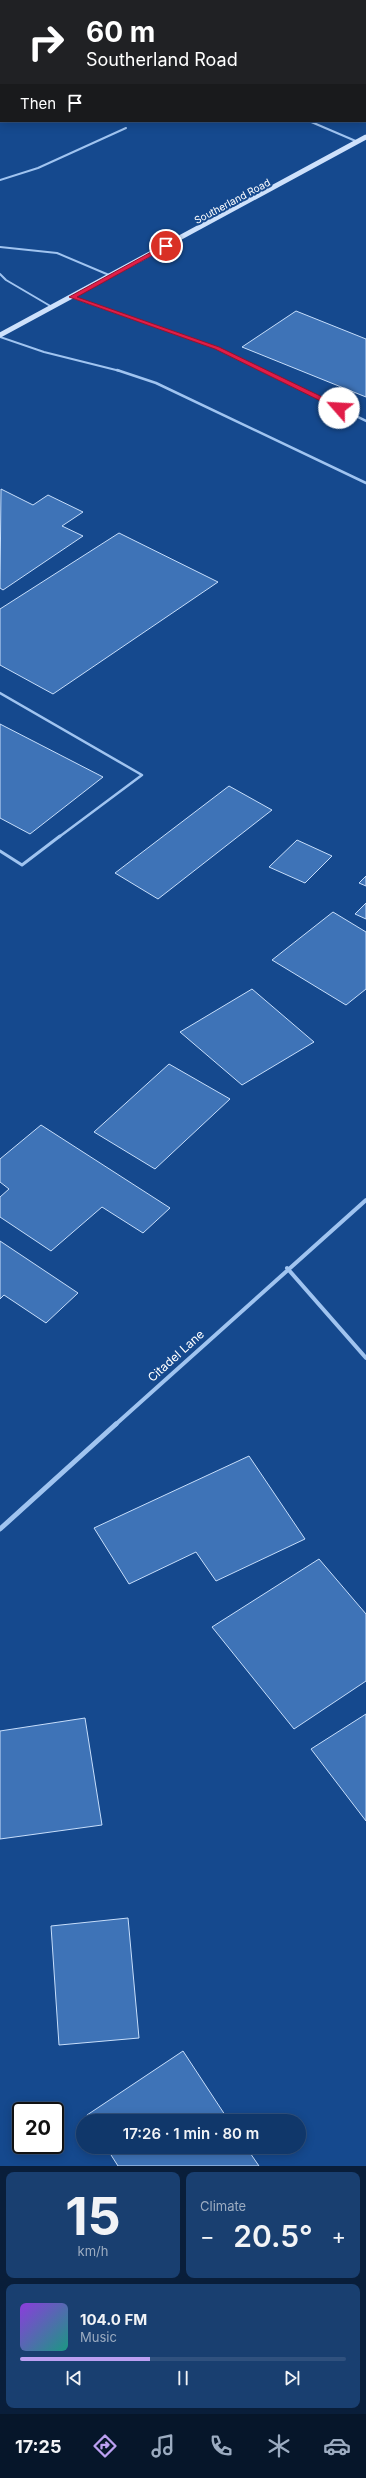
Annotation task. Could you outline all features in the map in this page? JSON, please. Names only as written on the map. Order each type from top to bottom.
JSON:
[{"type":"street","name":"Southerland Road","points":[[0,336],[366,137]]},
{"type":"street","name":"Citadel Lane","points":[[0,1530],[288,1268],[366,1200]]},
{"type":"street","points":[[288,1268],[366,1358]]},
{"type":"lane","points":[[311,122],[358,142]]},
{"type":"lane","points":[[0,180],[38,168],[126,128]]},
{"type":"lane","points":[[0,247],[57,253],[110,276]]},
{"type":"lane","points":[[0,274],[6,280],[53,307]]},
{"type":"lane","points":[[72,297],[217,348],[366,421]]},
{"type":"lane","points":[[0,336],[44,352],[106,366],[156,383],[366,483]]},
{"type":"lane","points":[[0,693],[142,775],[22,865],[0,852]]},
{"type":"building","points":[[296,311],[366,339],[366,397],[242,347]]},
{"type":"building","points":[[1,489],[33,505],[48,495],[83,512],[62,526],[83,536],[3,590],[0,588]]},
{"type":"building","points":[[119,533],[218,582],[53,694],[0,665],[0,609]]},
{"type":"building","points":[[0,724],[103,777],[30,834],[0,818]]},
{"type":"building","points":[[229,786],[272,810],[158,899],[115,873]]},
{"type":"building","points":[[297,840],[332,856],[305,883],[269,867]]},
{"type":"building","points":[[366,876],[366,886],[359,883]]},
{"type":"building","points":[[366,903],[366,919],[355,914]]},
{"type":"building","points":[[333,912],[366,932],[366,989],[346,1005],[272,960]]},
{"type":"building","points":[[252,989],[314,1042],[242,1085],[180,1032]]},
{"type":"building","points":[[169,1064],[230,1099],[155,1169],[94,1132]]},
{"type":"building","points":[[41,1125],[170,1208],[143,1233],[102,1207],[51,1251],[0,1217],[0,1197],[9,1189],[0,1182],[0,1159]]},
{"type":"building","points":[[0,1241],[78,1293],[46,1323],[4,1295],[0,1299]]},
{"type":"building","points":[[249,1456],[305,1539],[216,1581],[196,1552],[129,1584],[94,1528]]},
{"type":"building","points":[[319,1559],[366,1614],[366,1681],[294,1729],[212,1627]]},
{"type":"building","points":[[366,1714],[366,1821],[311,1749]]},
{"type":"building","points":[[85,1718],[102,1825],[0,1839],[0,1731]]},
{"type":"building","points":[[128,1918],[139,2038],[59,2045],[51,1926]]},
{"type":"building","points":[[183,2051],[224,2114],[88,2114]]},
{"type":"building","points":[[110,2154],[251,2154],[259,2166],[118,2166]]},
{"type":"route","points":[[166,246],[72,297],[217,348],[339,408]]}]
